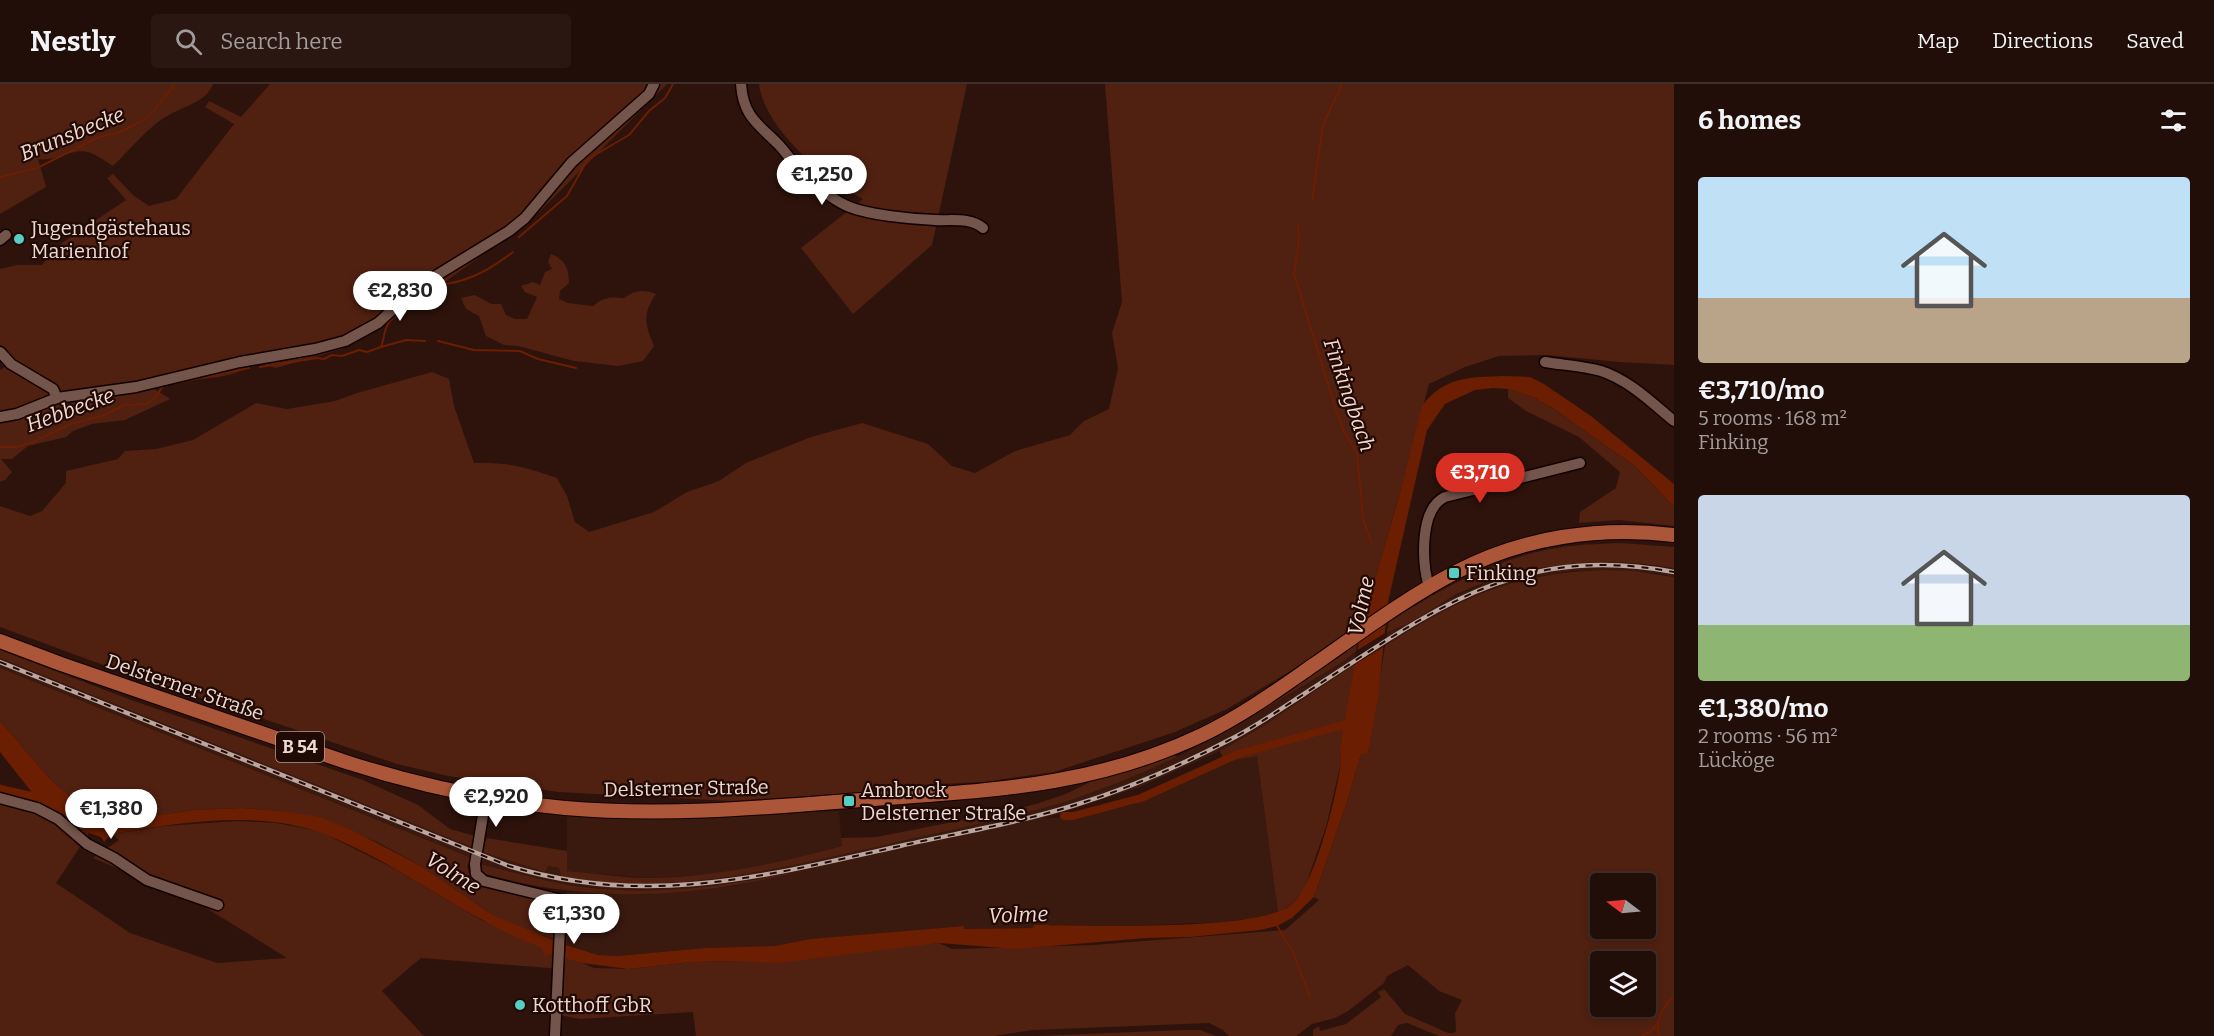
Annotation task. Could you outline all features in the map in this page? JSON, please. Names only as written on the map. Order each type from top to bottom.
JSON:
[{"type":"main road","name":"B 54","points":[[1429,587],[1486,558],[1528,544],[1606,532],[1674,535]]},
{"type":"main road","name":"Delsterner Straße","points":[[0,641],[346,762],[417,783],[486,797],[569,808],[690,810],[951,794],[1053,782],[1140,760],[1206,733],[1255,705],[1429,587]]},
{"type":"street","points":[[0,417],[17,414],[57,398],[136,387],[240,362],[315,349],[345,341],[378,323],[416,288],[509,231],[525,218],[572,162],[650,94],[654,84]]},
{"type":"street","points":[[741,84],[742,98],[746,107],[762,131],[778,144],[819,188],[846,206],[912,219],[970,221],[983,228]]},
{"type":"street","points":[[0,352],[11,364],[53,389],[57,398]]},
{"type":"street","points":[[1545,362],[1600,371],[1618,378],[1674,421]]},
{"type":"street","points":[[1429,587],[1425,574],[1424,541],[1430,511],[1437,502],[1445,497],[1580,463]]},
{"type":"street","points":[[486,797],[475,864],[476,874],[484,881],[558,899],[561,906],[555,1036]]},
{"type":"street","points":[[0,798],[37,808],[58,819],[87,844],[114,858],[147,880],[218,905]]},
{"type":"shaded area","points":[[0,84],[213,84],[203,98],[168,116],[151,128],[113,166],[94,154],[82,151],[51,159],[38,159],[46,187],[0,214]]},
{"type":"shaded area","points":[[270,84],[667,84],[532,219],[398,316],[342,349],[276,368],[256,362],[243,370],[230,374],[151,387],[170,399],[125,420],[92,424],[73,431],[66,437],[28,446],[12,459],[1,459],[12,472],[0,482],[0,420],[60,401],[13,362],[0,345],[0,269],[17,265],[42,265],[56,247],[126,200],[107,178],[113,174],[133,195],[149,206],[176,199],[234,124],[205,107],[209,101],[241,117]]},
{"type":"shaded area","points":[[759,84],[967,84],[932,245],[853,314],[801,248],[863,199],[831,179],[784,135],[763,101]]},
{"type":"shaded area","points":[[1105,84],[1674,84],[1674,365],[1546,355],[1499,356],[1465,367],[1429,384],[1363,620],[1307,661],[1227,709],[1175,732],[1054,772],[983,782],[921,785],[884,791],[730,801],[558,792],[448,776],[397,764],[95,662],[0,627],[0,506],[30,516],[42,511],[66,483],[66,471],[118,459],[125,451],[156,449],[193,440],[256,403],[287,409],[335,401],[432,372],[449,379],[454,406],[474,463],[516,466],[557,478],[567,496],[575,522],[589,532],[654,512],[687,492],[719,481],[746,463],[811,437],[862,423],[928,444],[952,466],[975,473],[1015,451],[1070,435],[1084,421],[1109,409],[1118,368],[1112,333],[1122,302]]},
{"type":"shaded area","points":[[551,254],[560,259],[567,269],[569,283],[560,291],[559,299],[568,303],[593,306],[604,299],[624,298],[639,291],[656,294],[646,320],[654,346],[643,361],[618,366],[574,361],[518,346],[504,345],[486,336],[479,316],[466,309],[461,298],[475,295],[491,304],[501,304],[506,315],[515,319],[527,319],[537,297],[525,292],[521,286],[533,282],[540,285],[545,272],[552,269],[548,262]]},
{"type":"shaded area","points":[[8,365],[51,391],[52,396],[0,414],[0,370]]},
{"type":"shaded area","points":[[1503,376],[1530,377],[1591,416],[1674,484],[1674,507],[1636,467],[1554,409],[1533,397],[1508,389],[1493,388],[1475,390],[1445,404],[1427,430],[1388,602],[1378,698],[1368,753],[1362,754],[1360,758],[1314,897],[1292,918],[1277,926],[1260,930],[1190,937],[1146,938],[1016,949],[939,943],[779,963],[693,962],[628,969],[582,963],[549,954],[545,957],[542,948],[486,922],[380,860],[324,834],[299,826],[246,820],[218,820],[112,834],[104,842],[101,837],[89,833],[64,814],[33,799],[34,795],[0,752],[0,721],[51,780],[85,810],[111,819],[195,810],[241,808],[320,817],[352,830],[421,866],[493,915],[563,944],[598,955],[618,956],[704,948],[775,946],[810,939],[964,926],[964,929],[1033,928],[1034,925],[1169,925],[1244,920],[1272,914],[1291,905],[1300,895],[1323,842],[1337,783],[1340,746],[1363,620],[1399,497],[1422,406],[1439,389],[1458,380]]},
{"type":"shaded area","points":[[1508,389],[1533,397],[1554,409],[1636,467],[1674,507],[1674,526],[1619,520],[1579,523],[1580,512],[1616,488],[1620,472],[1579,437],[1526,411],[1508,398]]},
{"type":"shaded area","points":[[1621,543],[1674,547],[1674,568],[1619,562],[1592,562],[1538,568],[1511,574],[1459,593],[1415,620],[1387,632],[1389,622],[1410,609],[1453,584],[1498,564],[1545,550],[1576,545]]},
{"type":"shaded area","points":[[1604,561],[1674,568],[1674,577],[1655,573],[1605,570],[1574,571],[1534,577],[1494,588],[1452,606],[1385,646],[1387,632],[1398,629],[1446,600],[1490,581],[1552,565]]},
{"type":"shaded area","points":[[1605,570],[1634,571],[1674,577],[1674,1036],[1439,1036],[1407,1023],[1398,1025],[1391,1036],[1313,1036],[1313,1030],[1319,1026],[1320,1031],[1346,1024],[1381,997],[1378,992],[1384,989],[1405,1014],[1448,1033],[1454,1033],[1456,1031],[1455,1013],[1462,1000],[1439,991],[1408,965],[1387,976],[1384,983],[1348,1011],[1335,1018],[1312,1024],[1296,1036],[1229,1036],[1209,1023],[1033,1030],[994,1036],[696,1036],[693,1012],[580,1019],[559,1015],[561,969],[421,958],[382,991],[424,1036],[0,1036],[0,784],[64,813],[89,833],[56,883],[130,933],[217,963],[287,958],[195,901],[93,858],[119,840],[112,834],[164,826],[238,821],[276,823],[323,833],[397,870],[481,920],[594,968],[628,969],[939,943],[952,949],[1093,945],[1285,930],[1319,900],[1314,897],[1360,758],[1362,754],[1368,752],[1385,646],[1464,601],[1515,582],[1542,576]]},
{"type":"shaded area","points":[[1357,644],[1356,651],[1341,663],[1225,733],[1224,731]]},
{"type":"shaded area","points":[[0,650],[134,701],[363,780],[418,805],[450,829],[475,836],[474,848],[0,658]]},
{"type":"shaded area","points":[[1356,651],[1354,665],[1260,728],[1220,751],[1140,787],[1042,819],[1088,815],[1132,805],[1193,779],[1225,762],[1257,755],[1278,913],[1263,917],[1223,922],[1147,925],[1034,925],[1033,928],[964,929],[963,926],[810,939],[775,946],[704,948],[618,956],[598,955],[563,944],[566,892],[676,892],[734,886],[786,874],[676,890],[613,890],[557,883],[480,864],[482,852],[545,872],[548,866],[559,868],[561,876],[566,877],[613,883],[675,881],[761,871],[999,819],[1095,792],[1177,757],[1257,714],[1341,663]]},
{"type":"shaded area","points":[[0,658],[474,848],[472,858],[0,668]]},
{"type":"shaded area","points":[[1354,665],[1356,666],[1340,746],[1340,767],[1326,827],[1304,890],[1291,905],[1278,913],[1257,756],[1225,762],[1220,751],[1260,728]]},
{"type":"shaded area","points":[[0,668],[472,858],[467,866],[470,877],[478,885],[532,897],[550,905],[557,918],[556,940],[493,915],[421,866],[339,825],[282,811],[241,808],[195,810],[127,819],[111,819],[93,814],[85,810],[51,780],[0,721]]},
{"type":"shaded area","points":[[1175,755],[1177,757],[1124,780],[1048,807],[803,863],[721,878],[639,884],[599,882],[561,876],[559,868],[548,866],[545,872],[482,852],[487,838],[567,851],[567,871],[650,878],[723,872],[842,846],[841,838],[876,837],[1036,804],[1066,794],[1092,781]]},
{"type":"shaded area","points":[[839,811],[842,846],[761,867],[703,875],[649,878],[567,871],[567,815],[688,818]]},
{"type":"shaded area","points":[[480,864],[544,880],[610,890],[692,888],[799,871],[721,887],[641,894],[561,890],[521,883],[483,873]]},
{"type":"shaded area","points":[[1200,1030],[1216,1036],[1035,1036]]},
{"type":"pier","points":[[1387,632],[1385,646],[1354,665],[1356,651]]},
{"type":"waterway","name":"Brunsbecke","points":[[0,177],[37,168],[99,137],[120,132],[142,121],[151,114],[175,84]]},
{"type":"waterway","name":"Hebbecke","points":[[519,237],[567,196],[588,159],[629,135],[649,111],[665,98],[673,84]]},
{"type":"waterway","name":"Finkingbach","points":[[1312,200],[1323,125],[1342,84]]},
{"type":"waterway","name":"Finkingbach","points":[[1298,223],[1299,241],[1294,274],[1336,410],[1344,432],[1357,453],[1363,519],[1371,542]]},
{"type":"waterway","name":"Hebbecke","points":[[446,284],[464,280],[481,272],[513,252]]},
{"type":"waterway","name":"Hebbecke","points":[[260,367],[317,358],[324,359],[332,355],[342,356],[359,350],[367,352],[381,347],[387,326],[397,313],[433,289]]},
{"type":"waterway","points":[[381,347],[406,340],[425,341]]},
{"type":"waterway","points":[[438,341],[474,350],[520,351],[538,359],[576,368]]},
{"type":"waterway","name":"Hebbecke","points":[[175,383],[249,368]]},
{"type":"waterway","name":"Hebbecke","points":[[0,447],[16,447],[33,442],[70,424],[102,416],[124,405],[146,404],[155,398],[163,386],[167,385]]},
{"type":"waterway","points":[[1064,816],[1073,816],[1141,798],[1238,754],[1354,722]]},
{"type":"waterway","points":[[0,789],[41,798]]},
{"type":"waterway","points":[[1276,924],[1293,952],[1310,997]]},
{"type":"waterway","points":[[1659,1036],[1660,1014],[1674,996]]},
{"type":"waterway","points":[[1642,1036],[1650,1032],[1657,1024]]},
{"type":"railway","points":[[0,662],[509,866],[559,878],[609,885],[657,886],[705,883],[801,868],[1010,822],[1075,805],[1157,775],[1235,737],[1393,637],[1477,591],[1520,576],[1567,567],[1618,565],[1674,572]]},
{"type":"place","name":"Jugendgästehaus Marienhof","points":[[19,239]]},
{"type":"place","name":"Finking","points":[[1454,573]]},
{"type":"place","name":"Ambrock Delsterner Straße","points":[[849,801]]},
{"type":"place","name":"Kotthoff GbR","points":[[520,1005]]},
{"type":"water label","name":"Volme","points":[[1361,606]]},
{"type":"water label","name":"Volme","points":[[453,873]]},
{"type":"water label","name":"Volme","points":[[1018,915]]}]
